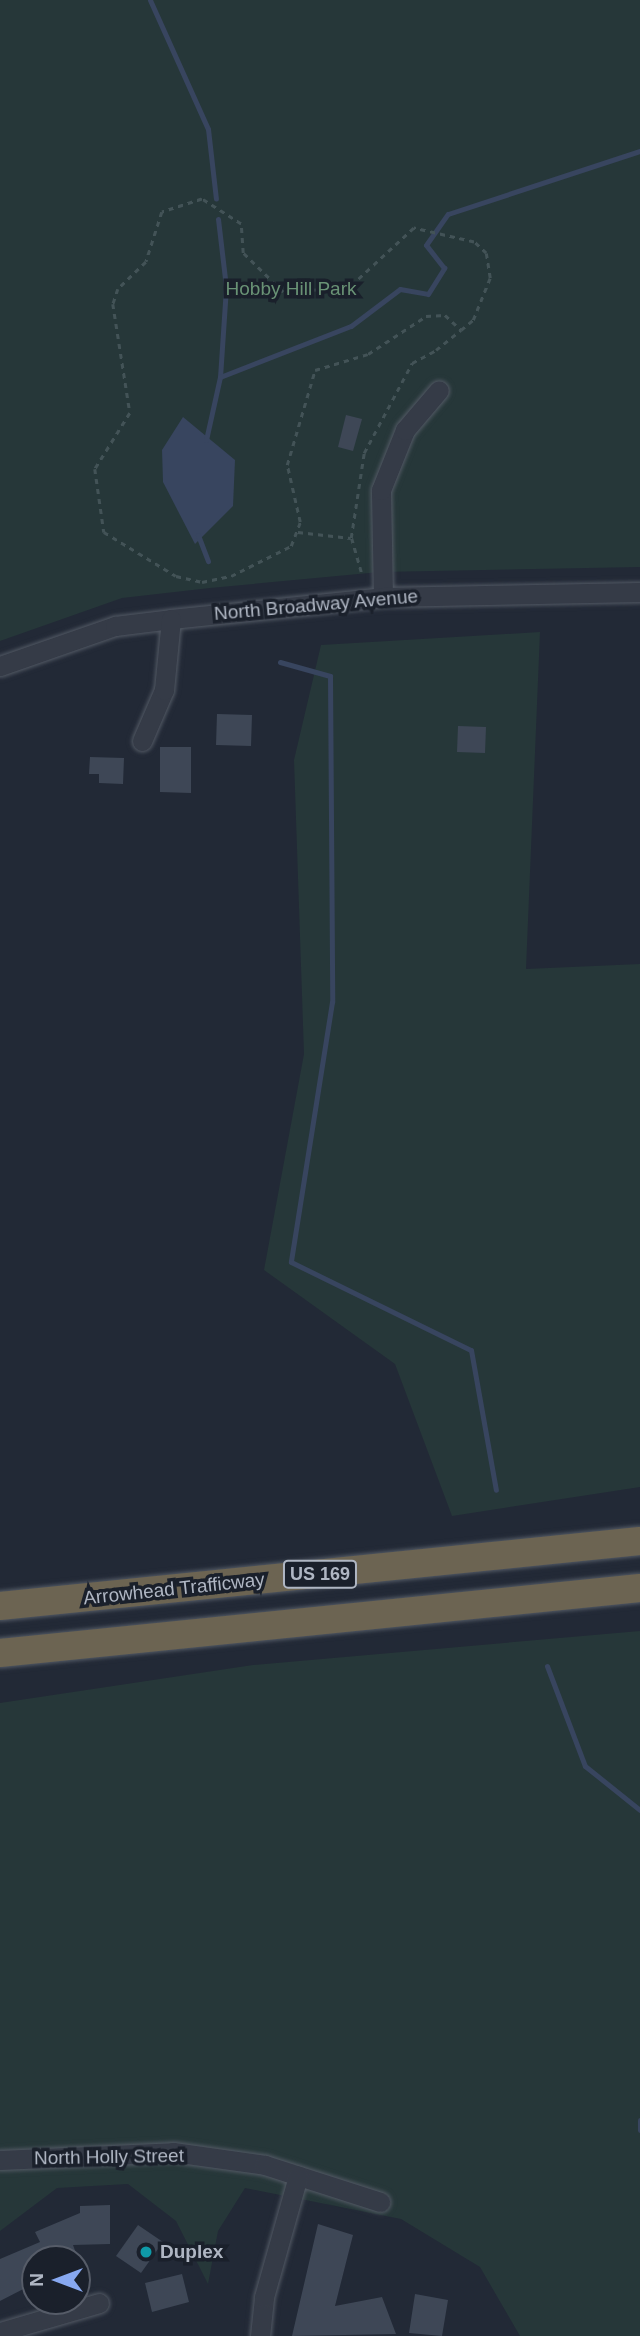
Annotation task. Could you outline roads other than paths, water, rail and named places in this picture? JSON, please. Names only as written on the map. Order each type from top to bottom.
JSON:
[{"type":"highway","name":"Arrowhead Trafficway","points":[[0,1606],[640,1541]]},
{"type":"highway","name":"US 169","points":[[0,1653],[640,1588]]},
{"type":"street","points":[[383,597],[381,490],[405,430],[439,390]]},
{"type":"street","name":"North Broadway Avenue","points":[[0,666],[115,626],[172,619],[383,597],[640,592]]},
{"type":"street","points":[[142,741],[164,690],[172,619]]},
{"type":"street","name":"North Holly Street","points":[[0,2160],[173,2152],[299,2176],[380,2202]]},
{"type":"street","points":[[260,2336],[264,2297],[299,2176]]},
{"type":"street","points":[[0,2332],[99,2304]]},
{"type":"water","points":[[183,417],[235,460],[233,506],[195,544],[163,482],[162,450]]},
{"type":"waterway","points":[[150,0],[208,129],[216,199]]},
{"type":"waterway","points":[[206,440],[220,377],[351,326],[400,289],[428,294],[444,268],[426,245],[448,214],[640,151]]},
{"type":"waterway","points":[[218,219],[226,287],[220,377]]},
{"type":"waterway","points":[[198,535],[208,561]]},
{"type":"waterway","points":[[280,662],[330,676],[332,1002],[291,1262],[471,1350],[496,1490]]},
{"type":"waterway","points":[[547,1666],[585,1766],[640,1810]]},
{"type":"waterway","points":[[640,2120],[640,2130]]},
{"type":"place","name":"Duplex","points":[[146,2252]]},
{"type":"park label","name":"Hobby Hill Park","points":[[291,289]]}]
